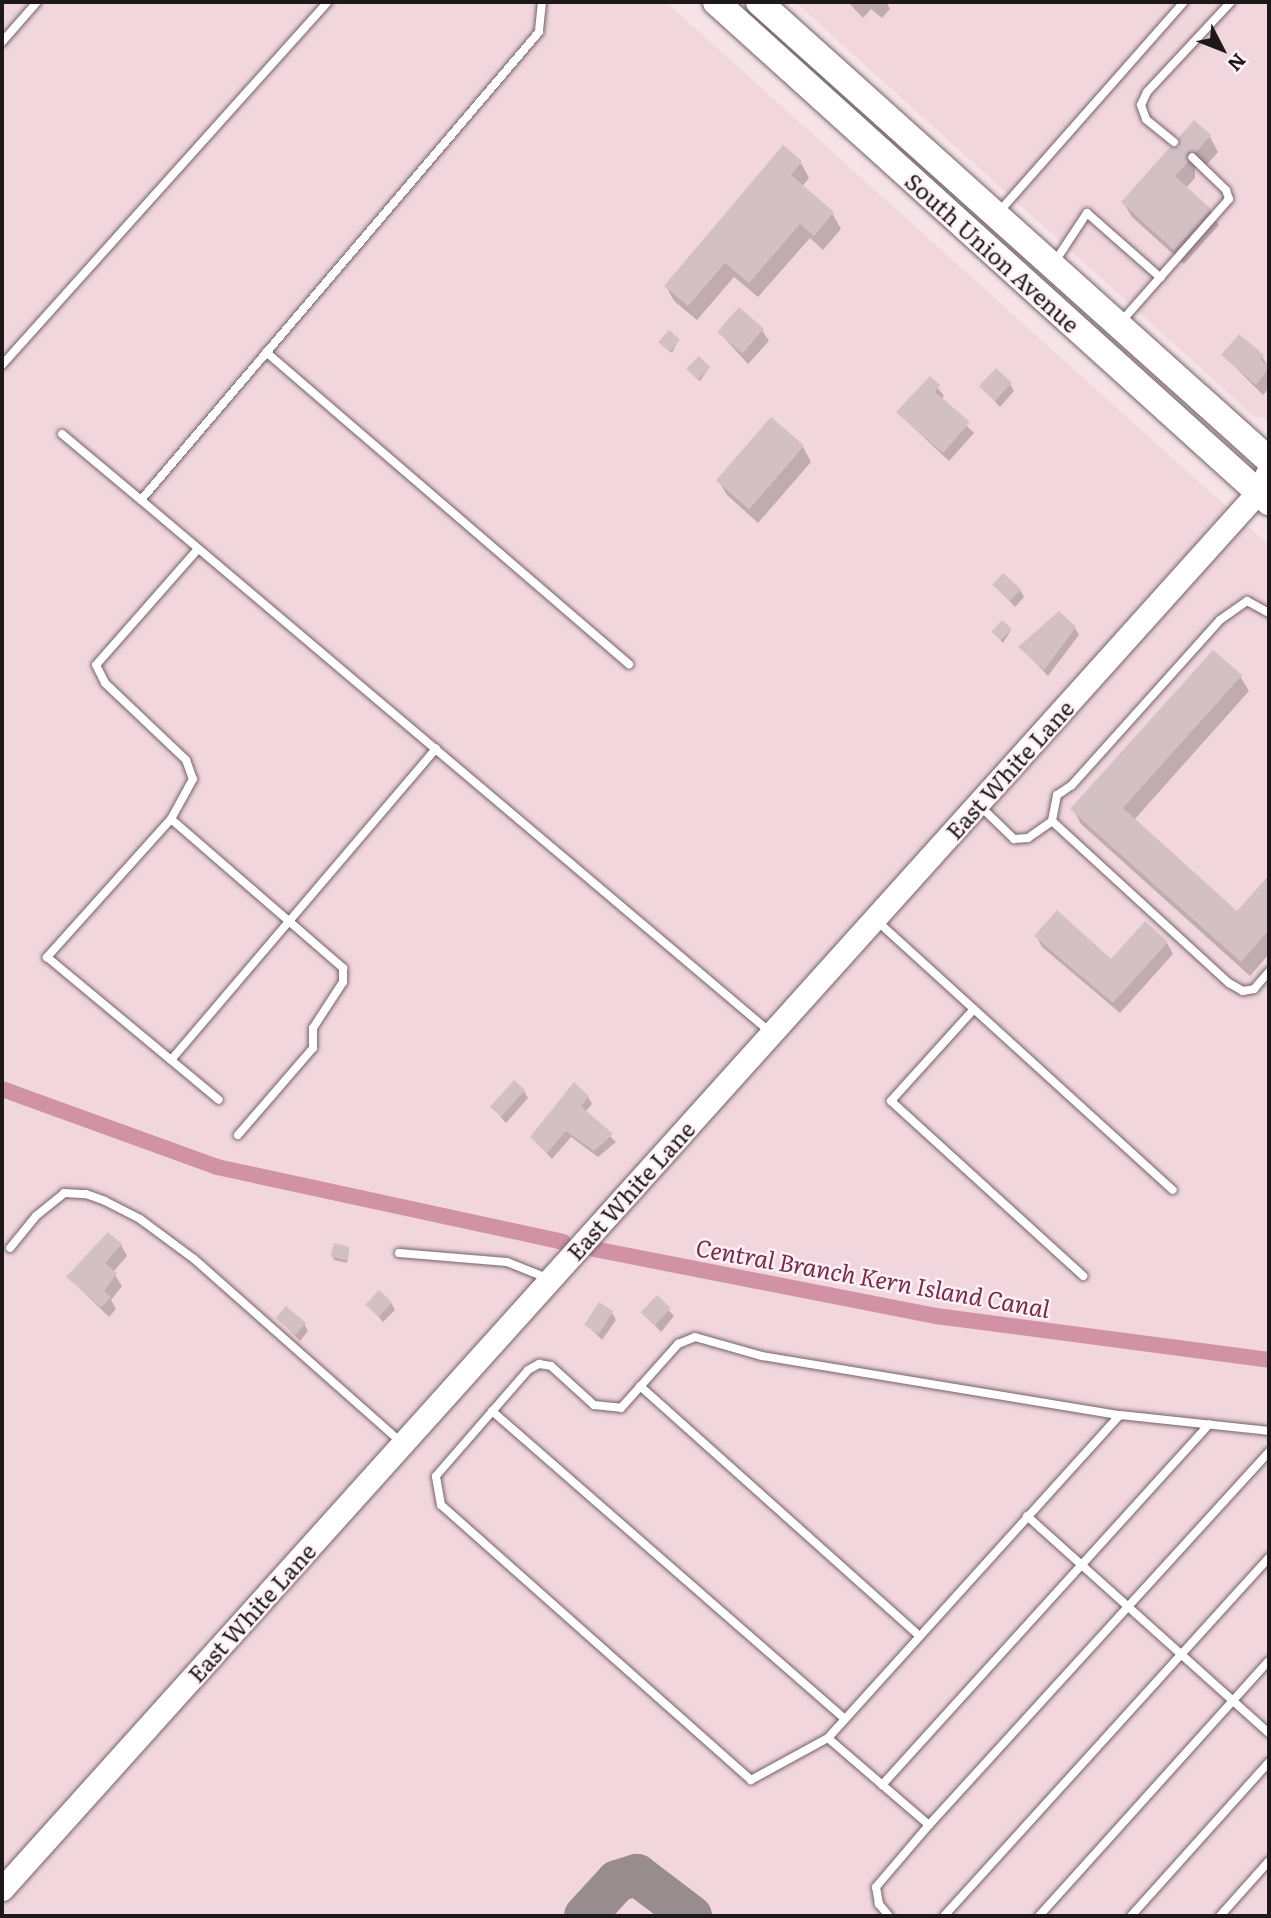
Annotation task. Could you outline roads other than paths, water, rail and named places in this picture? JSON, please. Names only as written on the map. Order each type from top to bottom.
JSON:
[{"type":"main road","name":"South Union Avenue","points":[[716,2],[757,38],[924,170],[996,215],[1269,460]]},
{"type":"main road","name":"South Union Avenue","points":[[759,2],[886,116],[924,170],[949,212],[1266,488]]},
{"type":"main road","points":[[757,38],[785,43],[872,122],[886,116]]},
{"type":"main road","points":[[949,212],[960,204],[1040,276],[1079,290]]},
{"type":"street","name":"East White Lane","points":[[2,1889],[874,918],[1266,488]]},
{"type":"lane","points":[[2,43],[37,2]]},
{"type":"lane","points":[[2,365],[328,2]]},
{"type":"lane","points":[[141,500],[538,32],[542,2]]},
{"type":"lane","points":[[996,215],[1184,2]]},
{"type":"lane","points":[[1174,142],[1146,119],[1140,105],[1147,92],[1231,2]]},
{"type":"lane","points":[[1118,325],[1229,200],[1226,190],[1192,157]]},
{"type":"lane","points":[[1052,266],[1087,214],[1161,278]]},
{"type":"lane","points":[[267,352],[629,664]]},
{"type":"lane","points":[[62,435],[772,1033]]},
{"type":"lane","points":[[198,549],[96,665],[105,683],[186,760],[192,779],[171,819],[47,957],[219,1100]]},
{"type":"lane","points":[[977,804],[1014,839],[1028,838],[1052,821],[1057,795],[1072,785],[1220,620],[1247,601],[1269,613]]},
{"type":"lane","points":[[171,1060],[436,749]]},
{"type":"lane","points":[[171,819],[343,968],[343,982],[313,1028],[313,1048],[238,1135]]},
{"type":"lane","points":[[1052,821],[1229,983],[1243,990],[1254,989],[1269,972]]},
{"type":"lane","points":[[874,918],[1173,1190]]},
{"type":"lane","points":[[974,1009],[891,1101],[1083,1276]]},
{"type":"lane","points":[[10,1248],[36,1216],[64,1194],[86,1194],[105,1201],[140,1219],[194,1259],[403,1443]]},
{"type":"lane","points":[[399,1253],[515,1263],[550,1280]]},
{"type":"lane","points":[[1120,1415],[828,1738],[751,1780],[442,1505],[436,1476],[528,1370],[539,1364],[551,1366],[594,1405],[606,1409],[621,1408],[678,1343],[695,1337],[762,1356],[1120,1415],[1269,1431]]},
{"type":"lane","points":[[640,1386],[920,1636]]},
{"type":"lane","points":[[492,1411],[845,1719]]},
{"type":"lane","points":[[882,1785],[1209,1424]]},
{"type":"lane","points":[[889,1916],[879,1904],[876,1887],[929,1825],[1269,1451]]},
{"type":"lane","points":[[1027,1516],[1269,1733]]},
{"type":"lane","points":[[944,1916],[1269,1557]]},
{"type":"lane","points":[[1039,1916],[1269,1661]]},
{"type":"lane","points":[[828,1738],[929,1825]]},
{"type":"lane","points":[[1131,1916],[1269,1762]]},
{"type":"lane","points":[[1220,1916],[1269,1861]]},
{"type":"waterway","name":"Central Branch Kern Island Canal","points":[[2,1089],[217,1167],[563,1242]]},
{"type":"waterway","name":"Central Branch Kern Island Canal","points":[[594,1249],[936,1316],[1269,1360]]}]
